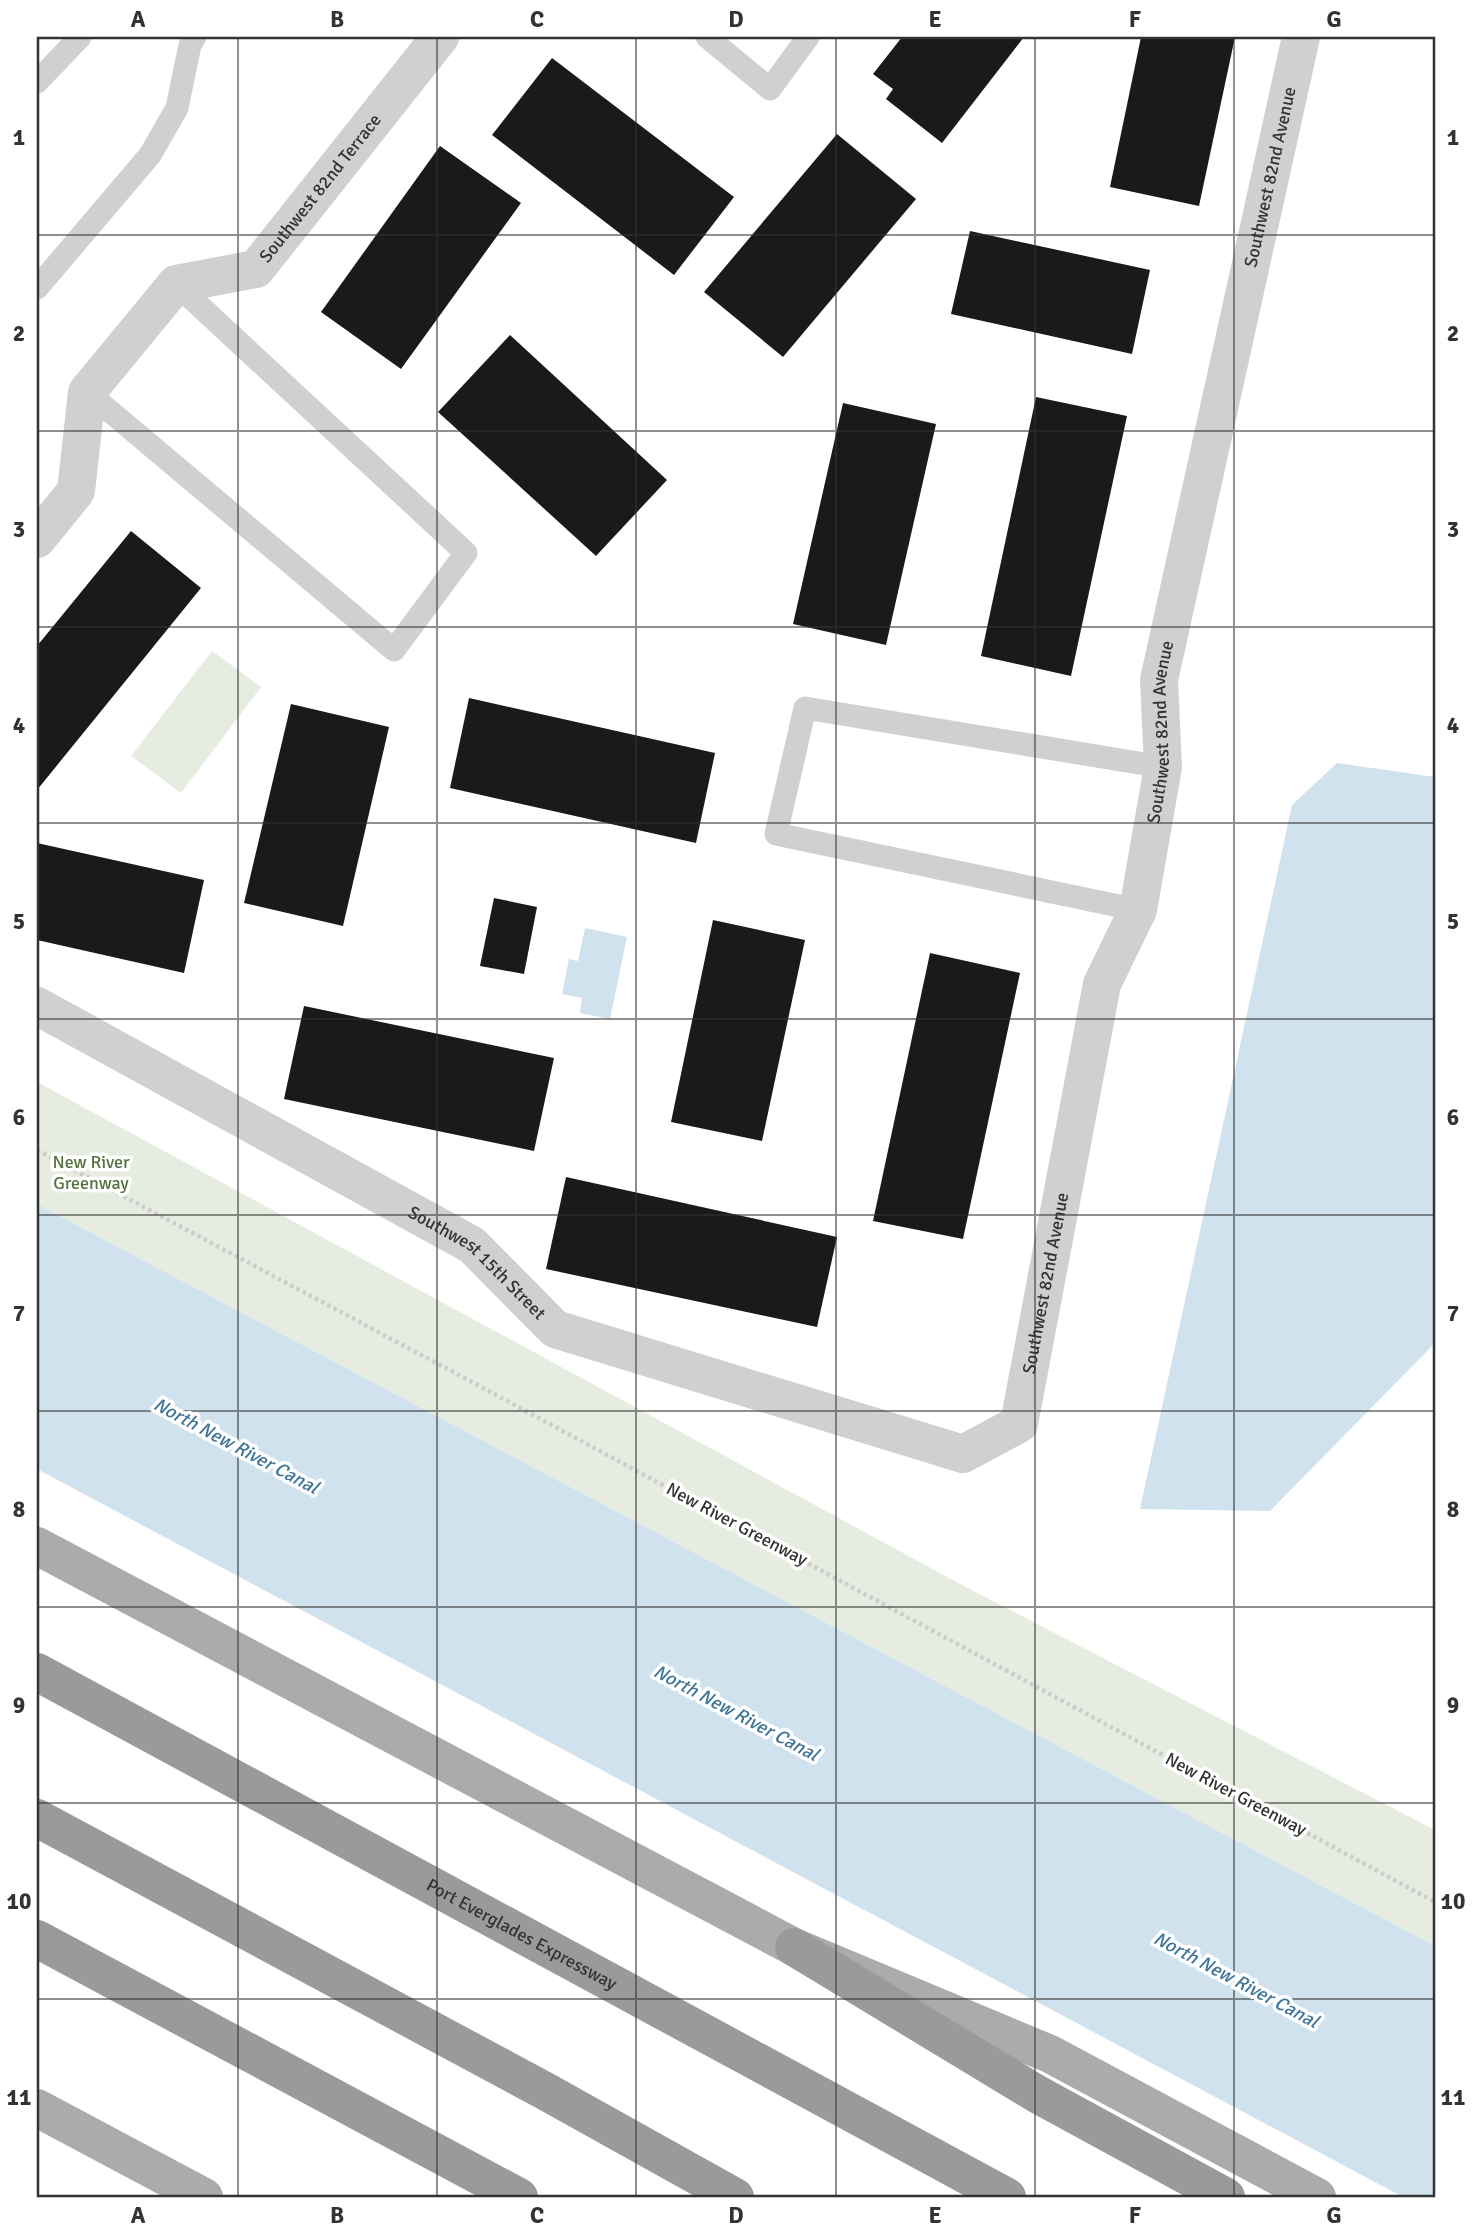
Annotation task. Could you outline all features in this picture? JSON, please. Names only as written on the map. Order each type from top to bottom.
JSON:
[{"type":"highway","name":"Port Everglades Expressway","points":[[37,1672],[1007,2197]]},
{"type":"highway","points":[[37,1818],[735,2197]]},
{"type":"highway","points":[[37,1939],[519,2197]]},
{"type":"highway","points":[[794,1947],[1037,2094],[1226,2197]]},
{"type":"main road","points":[[37,1546],[794,1947],[1051,2054],[1317,2197]]},
{"type":"main road","points":[[37,2108],[204,2197]]},
{"type":"street","name":"Southwest 82nd Terrace","points":[[176,284],[256,269],[440,37]]},
{"type":"street","name":"Southwest 82nd Avenue","points":[[1019,1424],[1102,984],[1138,910],[1163,767],[1159,680],[1301,37]]},
{"type":"street","points":[[37,538],[76,491],[87,392],[176,284]]},
{"type":"street","name":"Southwest 15th Street","points":[[37,1006],[472,1245],[555,1329],[963,1454],[1019,1424]]},
{"type":"lane","points":[[37,82],[80,37]]},
{"type":"lane","points":[[37,288],[150,155],[177,108],[190,45],[195,37]]},
{"type":"lane","points":[[707,37],[770,89],[808,37]]},
{"type":"lane","points":[[87,392],[394,650],[466,553],[176,284]]},
{"type":"lane","points":[[1138,910],[776,834],[805,708],[1163,767]]},
{"type":"path","name":"New River Greenway","points":[[37,1150],[459,1374],[1435,1902]]},
{"type":"green space","points":[[212,651],[261,687],[181,793],[131,756]]},
{"type":"green space","name":"New River Greenway","points":[[37,1082],[962,1585],[1435,1830],[1435,1946],[37,1204]]},
{"type":"water","points":[[1337,763],[1435,777],[1435,1343],[1270,1511],[1140,1509],[1292,805]]},
{"type":"water","points":[[585,928],[627,937],[610,1019],[580,1013],[582,998],[562,994],[569,959],[578,961]]},
{"type":"water","name":"North New River Canal","points":[[37,1204],[1435,1946],[1435,2197],[1403,2197],[37,1469]]},
{"type":"building","points":[[902,37],[1024,37],[942,143],[886,99],[893,89],[873,74]]},
{"type":"building","points":[[1141,37],[1235,37],[1199,206],[1110,187]]},
{"type":"building","points":[[552,58],[734,197],[674,275],[492,135]]},
{"type":"building","points":[[837,134],[916,199],[783,357],[704,292]]},
{"type":"building","points":[[440,146],[521,203],[401,369],[321,312]]},
{"type":"building","points":[[970,231],[1150,270],[1132,354],[951,314]]},
{"type":"building","points":[[510,335],[667,480],[596,556],[438,412]]},
{"type":"building","points":[[1036,397],[1127,416],[1071,676],[981,656]]},
{"type":"building","points":[[843,403],[936,424],[886,645],[793,624]]},
{"type":"building","points":[[131,531],[201,588],[37,790],[37,646]]},
{"type":"building","points":[[469,698],[715,753],[696,843],[450,788]]},
{"type":"building","points":[[291,704],[389,727],[343,926],[244,903]]},
{"type":"building","points":[[37,843],[204,880],[184,973],[37,940]]},
{"type":"building","points":[[494,898],[537,907],[524,974],[480,966]]},
{"type":"building","points":[[713,920],[805,940],[762,1141],[671,1122]]},
{"type":"building","points":[[930,953],[1020,973],[963,1239],[873,1221]]},
{"type":"building","points":[[304,1006],[554,1058],[534,1151],[284,1099]]},
{"type":"building","points":[[566,1177],[837,1237],[817,1327],[546,1269]]}]
